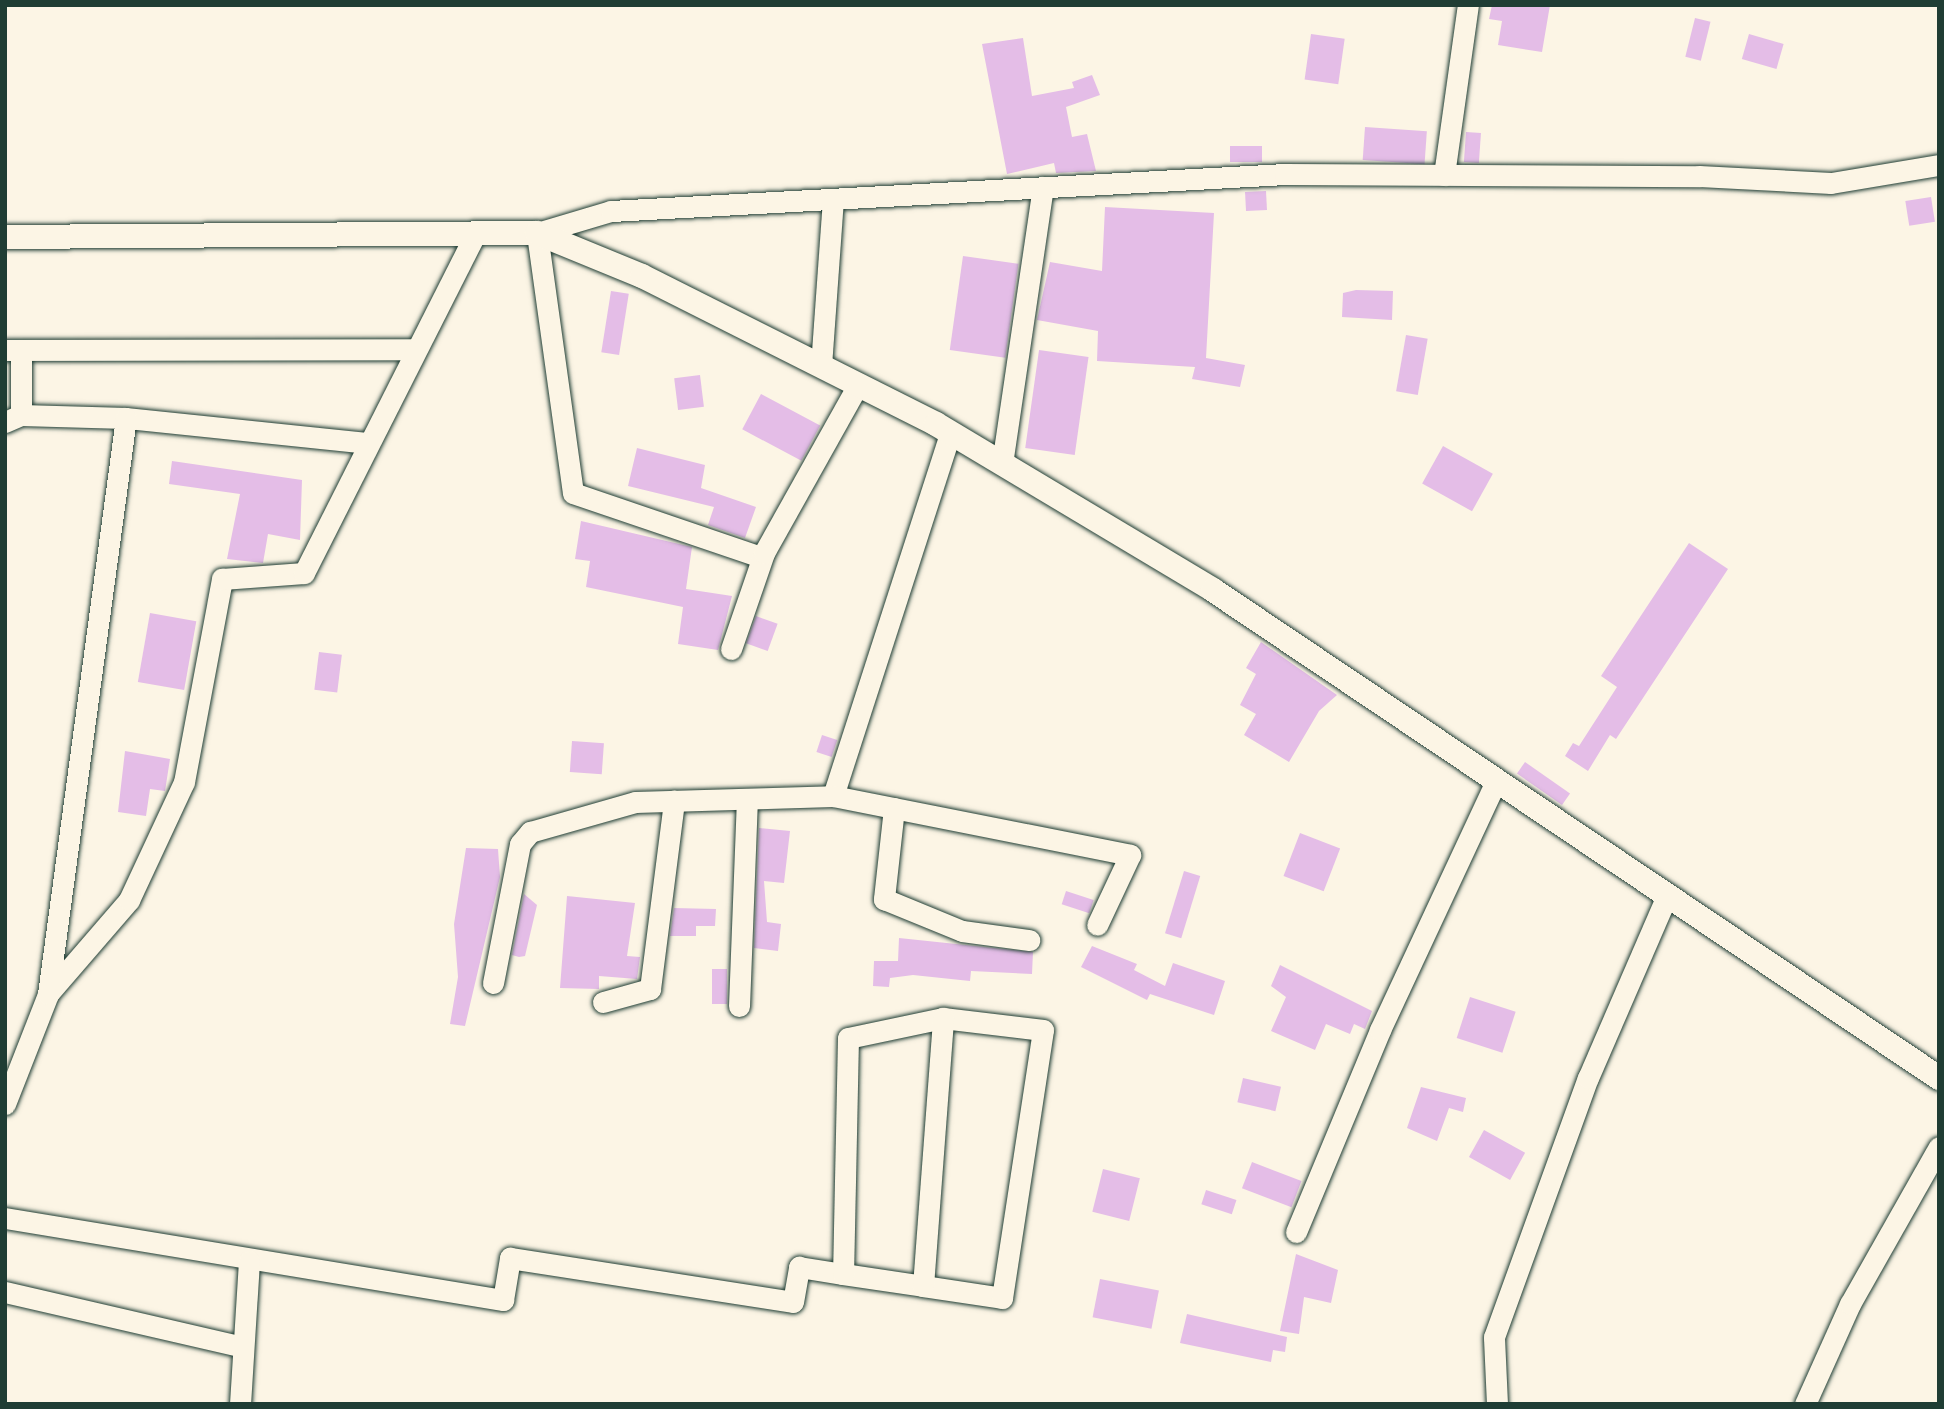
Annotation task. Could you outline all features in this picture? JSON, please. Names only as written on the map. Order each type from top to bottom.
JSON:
[{"type":"street","points":[[1444,175],[1468,5]]},
{"type":"street","points":[[5,237],[537,233],[611,211],[1285,174],[1831,183],[1939,165]]},
{"type":"street","points":[[1002,464],[1043,187]]},
{"type":"street","points":[[821,366],[833,199]]},
{"type":"street","points":[[48,994],[129,900],[184,782],[222,579],[304,573],[412,349],[476,232]]},
{"type":"street","points":[[537,233],[642,276],[950,433],[1002,464],[1354,680],[1665,898],[1939,1078]]},
{"type":"street","points":[[537,233],[573,493],[755,555]]},
{"type":"street","points":[[366,443],[126,418],[13,418],[13,351],[412,349]]},
{"type":"street","points":[[731,649],[764,553],[858,385]]},
{"type":"street","points":[[5,1104],[9,1082],[48,994],[126,418]]},
{"type":"street","points":[[833,796],[950,433]]},
{"type":"street","points":[[1296,1232],[1380,1030],[1496,781]]},
{"type":"street","points":[[493,982],[520,844],[530,832],[635,802],[833,796],[1130,855],[1097,925]]},
{"type":"street","points":[[739,1006],[747,799]]},
{"type":"street","points":[[603,1002],[650,989],[674,801]]},
{"type":"street","points":[[894,808],[884,899],[962,930],[1029,940]]},
{"type":"street","points":[[1497,1404],[1493,1337],[1588,1079],[1665,898]]},
{"type":"street","points":[[923,1286],[943,1017]]},
{"type":"street","points":[[5,1218],[249,1261],[503,1300],[510,1258],[793,1302],[799,1267],[843,1274],[1002,1298],[1043,1030],[943,1017],[848,1038],[843,1274]]},
{"type":"street","points":[[1805,1404],[1850,1304],[1939,1147]]},
{"type":"street","points":[[240,1404],[249,1261]]},
{"type":"street","points":[[5,1292],[243,1347]]},
{"type":"building","points":[[1492,5],[1550,5],[1542,52],[1498,45],[1502,21],[1489,19]]},
{"type":"building","points":[[1695,18],[1711,22],[1701,61],[1685,57]]},
{"type":"building","points":[[1311,34],[1345,39],[1338,84],[1305,80]]},
{"type":"building","points":[[1749,34],[1784,44],[1776,69],[1742,59]]},
{"type":"building","points":[[1023,38],[1032,96],[1074,88],[1072,82],[1092,75],[1100,95],[1066,107],[1072,137],[1087,134],[1096,171],[1056,173],[1054,163],[1007,174],[982,44]]},
{"type":"building","points":[[1365,127],[1427,131],[1425,164],[1363,160]]},
{"type":"building","points":[[1466,132],[1481,133],[1479,163],[1464,162]]},
{"type":"building","points":[[1230,146],[1262,146],[1262,162],[1230,162]]},
{"type":"building","points":[[1266,191],[1267,210],[1246,211],[1245,192]]},
{"type":"building","points":[[1931,197],[1935,222],[1909,226],[1905,201]]},
{"type":"building","points":[[1105,207],[1214,213],[1206,358],[1245,365],[1240,387],[1192,379],[1195,367],[1097,361],[1098,331],[1037,320],[1050,262],[1102,271]]},
{"type":"building","points":[[963,256],[1018,264],[1005,358],[950,350]]},
{"type":"building","points":[[1356,290],[1393,291],[1392,320],[1342,317],[1343,293]]},
{"type":"building","points":[[611,291],[629,294],[619,355],[601,352]]},
{"type":"building","points":[[1406,335],[1428,339],[1418,395],[1396,391]]},
{"type":"building","points":[[1039,350],[1089,357],[1075,455],[1025,448]]},
{"type":"building","points":[[700,375],[704,407],[678,410],[674,378]]},
{"type":"building","points":[[761,394],[820,425],[801,461],[742,429]]},
{"type":"building","points":[[1443,446],[1493,474],[1472,511],[1422,484]]},
{"type":"building","points":[[637,448],[705,465],[701,488],[756,507],[745,538],[708,525],[714,507],[628,486]]},
{"type":"building","points":[[172,461],[302,480],[300,540],[268,534],[263,563],[227,559],[240,494],[169,484]]},
{"type":"building","points":[[581,521],[692,547],[686,589],[732,596],[718,650],[678,644],[683,607],[586,587],[590,561],[575,559]]},
{"type":"building","points":[[1689,543],[1728,569],[1616,739],[1610,735],[1588,771],[1565,756],[1573,743],[1579,746],[1617,687],[1601,676]]},
{"type":"building","points":[[150,613],[196,621],[184,690],[138,682]]},
{"type":"building","points":[[756,616],[778,624],[768,651],[746,643]]},
{"type":"building","points":[[1261,642],[1337,695],[1319,711],[1289,762],[1244,735],[1256,714],[1240,705],[1256,674],[1246,668]]},
{"type":"building","points":[[319,652],[342,655],[337,693],[314,690]]},
{"type":"building","points":[[822,735],[837,740],[832,757],[816,752]]},
{"type":"building","points":[[572,741],[604,743],[602,774],[570,772]]},
{"type":"building","points":[[125,751],[170,759],[165,791],[150,789],[146,816],[118,812]]},
{"type":"building","points":[[1525,762],[1570,794],[1562,805],[1517,773]]},
{"type":"building","points":[[759,828],[790,831],[784,883],[764,881],[767,922],[781,924],[778,951],[754,948]]},
{"type":"building","points":[[1300,833],[1340,848],[1324,891],[1284,876]]},
{"type":"building","points":[[466,848],[498,849],[500,877],[465,1026],[450,1024],[458,977],[454,924]]},
{"type":"building","points":[[1184,871],[1200,876],[1181,938],[1165,933]]},
{"type":"building","points":[[1066,891],[1094,900],[1089,913],[1062,904]]},
{"type":"building","points":[[524,894],[537,905],[525,956],[519,957],[512,955]]},
{"type":"building","points":[[567,896],[635,903],[627,956],[640,957],[637,979],[599,976],[599,989],[560,988]]},
{"type":"building","points":[[674,908],[716,909],[715,926],[696,926],[696,936],[670,936]]},
{"type":"building","points":[[899,938],[1033,952],[1032,974],[971,971],[970,981],[913,975],[890,978],[889,987],[873,986],[874,961],[898,961]]},
{"type":"building","points":[[1092,946],[1137,964],[1134,970],[1165,986],[1173,963],[1225,981],[1214,1015],[1150,994],[1147,1000],[1081,967]]},
{"type":"building","points":[[1280,965],[1372,1011],[1365,1029],[1354,1024],[1350,1034],[1326,1024],[1315,1050],[1271,1031],[1286,997],[1271,986]]},
{"type":"building","points":[[712,969],[727,969],[727,1004],[712,1004]]},
{"type":"building","points":[[1470,997],[1516,1012],[1502,1053],[1457,1038]]},
{"type":"building","points":[[1243,1078],[1281,1087],[1275,1111],[1237,1102]]},
{"type":"building","points":[[1421,1087],[1466,1098],[1463,1112],[1449,1108],[1437,1141],[1407,1128]]},
{"type":"building","points":[[1484,1130],[1525,1153],[1510,1180],[1469,1157]]},
{"type":"building","points":[[1252,1162],[1301,1181],[1291,1207],[1242,1188]]},
{"type":"building","points":[[1103,1169],[1140,1178],[1129,1221],[1092,1212]]},
{"type":"building","points":[[1206,1190],[1236,1200],[1232,1214],[1201,1204]]},
{"type":"building","points":[[1296,1254],[1338,1270],[1331,1303],[1304,1297],[1299,1334],[1280,1331]]},
{"type":"building","points":[[1100,1279],[1159,1290],[1151,1329],[1093,1317]]},
{"type":"building","points":[[1187,1314],[1287,1337],[1285,1352],[1273,1350],[1271,1362],[1180,1343]]}]
